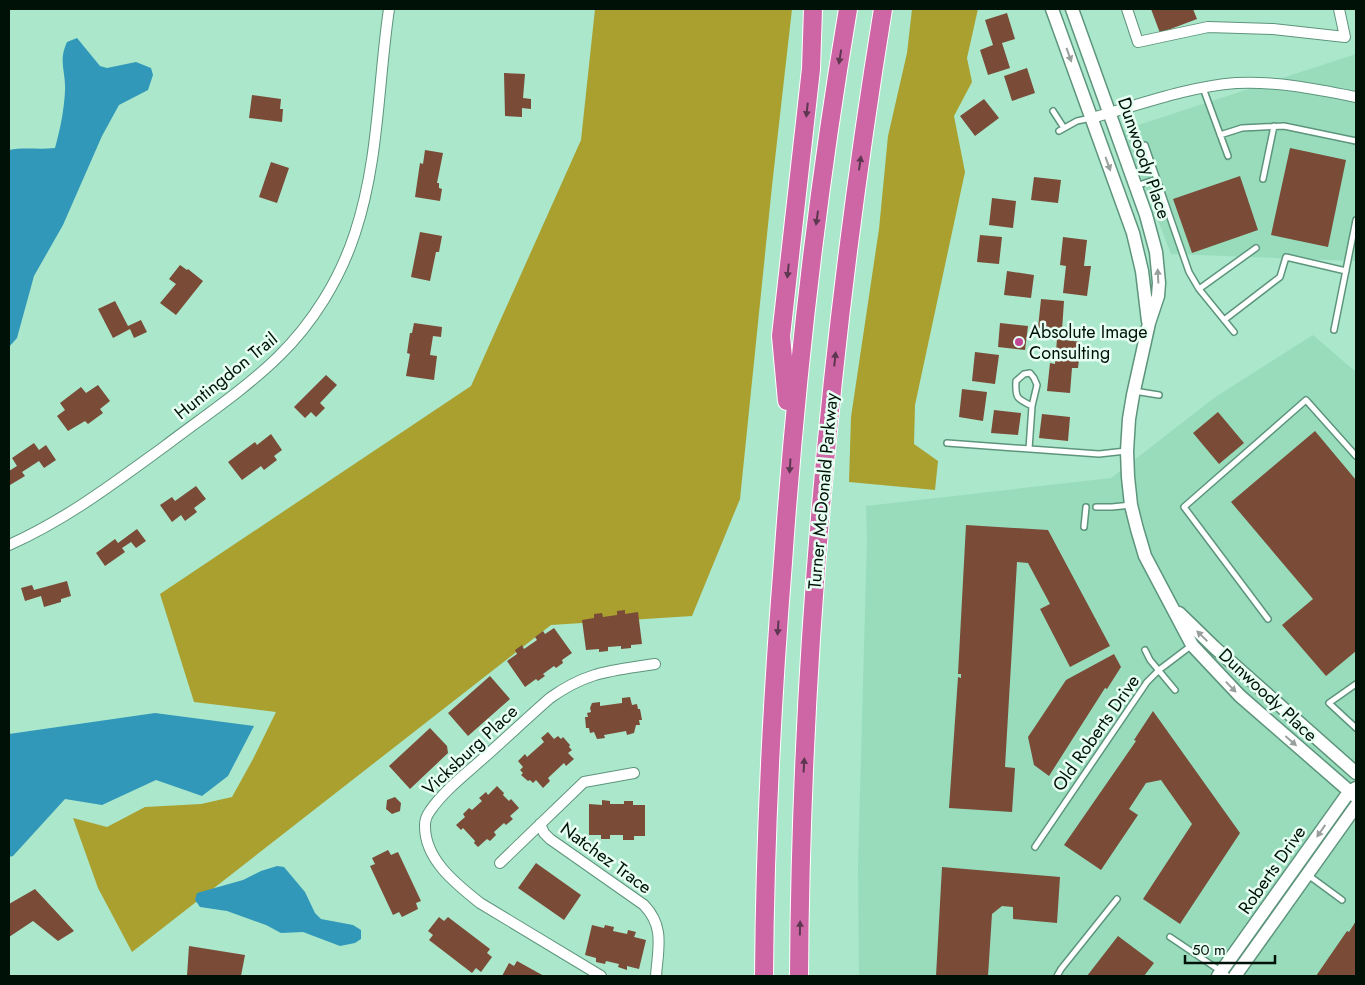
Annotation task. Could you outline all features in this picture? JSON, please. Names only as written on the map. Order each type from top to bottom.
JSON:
[{"type":"highway","points":[[791,443],[781,336],[811,69],[813,9]]},
{"type":"highway","name":"Turner McDonald Parkway","points":[[764,976],[770,755],[791,443],[815,229],[848,9]]},
{"type":"highway","name":"Turner McDonald Parkway","points":[[799,976],[803,781],[821,495],[834,363],[848,252],[883,9]]},
{"type":"street","name":"Huntingdon Trail","points":[[9,545],[65,517],[107,489],[225,401],[278,357],[300,334],[335,280],[355,234],[368,183],[377,120],[383,46],[389,9]]},
{"type":"street","name":"Dunwoody Place","points":[[1052,9],[1136,243],[1149,323]]},
{"type":"street","name":"Dunwoody Place","points":[[1072,9],[1136,186],[1152,235],[1158,268],[1158,296],[1149,323],[1134,391],[1129,419],[1127,451],[1128,477],[1136,528],[1146,556],[1192,645],[1240,696],[1354,792]]},
{"type":"street","points":[[1126,9],[1138,42],[1208,27],[1273,29],[1345,37],[1339,9]]},
{"type":"street","points":[[1092,118],[1172,95],[1203,88],[1236,84],[1276,83],[1308,87],[1356,97]]},
{"type":"street","name":"Dunwoody Place","points":[[1172,606],[1214,647],[1356,773]]},
{"type":"street","name":"Vicksburg Place","points":[[600,976],[480,903],[462,889],[431,852],[426,840],[425,823],[429,812],[455,784],[550,698],[568,686],[601,672],[655,664]]},
{"type":"street","name":"Natchez Trace","points":[[500,863],[584,782],[634,773]]},
{"type":"street","name":"Roberts Drive","points":[[1223,975],[1354,792]]},
{"type":"street","name":"Roberts Drive","points":[[1235,976],[1356,806]]},
{"type":"street","name":"Natchez Trace","points":[[540,824],[550,839],[654,914],[659,932],[656,976]]},
{"type":"lane","points":[[1203,88],[1228,156]]},
{"type":"lane","points":[[1053,111],[1062,130],[1077,121],[1092,118]]},
{"type":"lane","points":[[1263,179],[1274,126]]},
{"type":"lane","points":[[1220,135],[1242,128],[1284,126],[1356,141]]},
{"type":"lane","points":[[1145,145],[1185,262],[1199,289],[1234,332]]},
{"type":"lane","points":[[1136,186],[1157,179]]},
{"type":"lane","points":[[1334,330],[1356,220]]},
{"type":"lane","points":[[1199,289],[1256,248]]},
{"type":"lane","points":[[1224,320],[1280,277],[1286,257],[1346,271]]},
{"type":"lane","points":[[1029,449],[1032,406],[1037,385],[1030,373],[1024,374],[1016,381],[1015,393],[1019,399],[1032,406]]},
{"type":"lane","points":[[1134,391],[1158,395]]},
{"type":"lane","points":[[1268,619],[1184,507],[1306,400],[1356,456]]},
{"type":"lane","points":[[947,443],[1099,454],[1127,451]]},
{"type":"lane","points":[[1096,507],[1112,508],[1132,505]]},
{"type":"lane","points":[[1084,528],[1086,507]]},
{"type":"lane","name":"Old Roberts Drive","points":[[1035,847],[1137,696],[1159,670],[1192,645]]},
{"type":"lane","points":[[1144,650],[1175,690]]},
{"type":"lane","points":[[1356,684],[1329,703],[1356,728]]},
{"type":"lane","points":[[1308,875],[1342,900]]},
{"type":"lane","points":[[1057,976],[1117,899]]},
{"type":"lane","points":[[1170,937],[1223,975]]},
{"type":"shaded area","points":[[595,9],[792,9],[740,499],[692,616],[551,625],[132,952],[98,888],[73,818],[107,827],[145,807],[201,804],[232,797],[276,712],[194,702],[160,594],[471,386],[581,140]]},
{"type":"shaded area","points":[[912,9],[978,9],[967,58],[972,82],[954,116],[965,172],[915,405],[914,444],[938,461],[935,490],[849,482],[851,417],[879,229],[888,136],[907,53]]},
{"type":"shaded area","points":[[1356,54],[1356,261],[1171,254],[1123,130]]},
{"type":"shaded area","points":[[1313,335],[1356,372],[1356,976],[859,976],[858,866],[867,539],[866,506],[1111,478],[1214,398]]},
{"type":"water","points":[[77,38],[100,66],[107,68],[136,62],[151,68],[153,75],[148,90],[119,105],[102,136],[63,225],[34,276],[17,338],[9,347],[9,150],[55,148],[62,120],[64,98],[64,49],[67,42]]},
{"type":"water","points":[[155,713],[254,726],[228,776],[202,796],[156,780],[102,805],[65,799],[13,856],[9,857],[9,734]]},
{"type":"water","points":[[277,866],[284,867],[305,892],[315,913],[321,919],[353,925],[361,930],[361,939],[355,943],[340,946],[303,932],[281,933],[266,925],[227,911],[200,907],[195,900],[197,893],[243,880]]},
{"type":"building","points":[[1151,9],[1193,9],[1197,19],[1160,33]]},
{"type":"building","points":[[1007,13],[1015,39],[1002,43],[1010,68],[988,75],[980,50],[993,45],[985,20]]},
{"type":"building","points":[[1027,68],[1035,93],[1012,101],[1004,76]]},
{"type":"building","points":[[504,73],[525,74],[523,98],[531,99],[531,109],[522,108],[522,117],[505,116]]},
{"type":"building","points":[[252,95],[281,99],[280,109],[283,109],[282,122],[249,118]]},
{"type":"building","points":[[984,99],[999,118],[975,136],[960,116]]},
{"type":"building","points":[[1290,148],[1346,160],[1328,247],[1271,235]]},
{"type":"building","points":[[425,150],[443,153],[437,183],[439,183],[439,188],[442,189],[440,201],[415,197],[420,163],[423,164]]},
{"type":"building","points":[[271,162],[289,168],[277,203],[259,197]]},
{"type":"building","points":[[1240,176],[1258,230],[1192,253],[1173,199]]},
{"type":"building","points":[[1034,177],[1061,180],[1058,203],[1031,200]]},
{"type":"building","points":[[992,198],[1016,201],[1013,228],[989,225]]},
{"type":"building","points":[[420,232],[442,236],[439,252],[436,252],[430,281],[411,277]]},
{"type":"building","points":[[980,235],[1002,237],[999,264],[977,262]]},
{"type":"building","points":[[1063,237],[1087,240],[1084,266],[1091,266],[1087,296],[1063,293],[1066,266],[1060,265]]},
{"type":"building","points":[[180,265],[203,281],[176,315],[160,303],[176,284],[169,279]]},
{"type":"building","points":[[1007,271],[1034,275],[1031,298],[1004,295]]},
{"type":"building","points":[[1041,299],[1064,301],[1062,330],[1038,328]]},
{"type":"building","points":[[115,301],[128,326],[141,320],[147,332],[134,338],[130,329],[113,338],[98,309]]},
{"type":"building","points":[[414,323],[442,327],[441,337],[433,336],[430,355],[437,356],[434,380],[406,376],[410,354],[407,353],[410,333],[412,333]]},
{"type":"building","points":[[1000,323],[1028,326],[1025,350],[998,347]]},
{"type":"building","points":[[1057,339],[1081,342],[1078,368],[1072,368],[1070,393],[1047,391],[1050,363],[1055,364]]},
{"type":"building","points":[[975,352],[999,355],[995,384],[972,381]]},
{"type":"building","points":[[326,375],[337,385],[320,403],[325,408],[316,417],[311,412],[305,418],[294,407]]},
{"type":"building","points":[[98,385],[110,401],[100,409],[103,413],[88,424],[85,421],[68,431],[57,416],[65,410],[60,403],[81,387],[86,393]]},
{"type":"building","points":[[962,389],[987,392],[983,421],[959,417]]},
{"type":"building","points":[[994,410],[1021,413],[1018,435],[991,433]]},
{"type":"building","points":[[1218,412],[1244,443],[1219,464],[1193,433]]},
{"type":"building","points":[[1042,414],[1070,417],[1068,441],[1039,438]]},
{"type":"building","points":[[1315,431],[1356,480],[1356,651],[1326,676],[1282,625],[1313,599],[1231,502]]},
{"type":"building","points":[[271,434],[282,450],[274,456],[277,460],[264,470],[261,466],[242,480],[228,462],[255,442],[257,445]]},
{"type":"building","points":[[34,443],[39,450],[46,445],[56,460],[44,468],[39,461],[22,472],[25,476],[10,485],[9,471],[17,466],[12,458]]},
{"type":"building","points":[[196,486],[206,499],[194,508],[197,512],[185,521],[181,515],[172,522],[160,505],[172,497],[175,501]]},
{"type":"building","points":[[966,525],[1048,530],[1110,646],[1070,667],[1040,609],[1050,604],[1028,563],[1017,562],[1005,767],[1015,768],[1012,812],[949,808],[958,677],[961,678],[961,674],[958,674]]},
{"type":"building","points":[[137,529],[146,541],[136,548],[131,542],[122,548],[125,552],[105,566],[96,553],[115,539],[118,543]]},
{"type":"building","points":[[67,581],[71,596],[61,599],[61,602],[44,607],[41,596],[25,601],[21,588],[32,585],[34,590]]},
{"type":"building","points":[[625,610],[625,614],[638,612],[642,644],[631,645],[631,648],[621,649],[621,646],[608,647],[608,651],[599,652],[599,649],[586,650],[582,620],[594,618],[594,614],[602,613],[603,617],[617,615],[617,611]]},
{"type":"building","points":[[554,628],[572,653],[562,660],[563,663],[556,668],[554,666],[543,674],[545,676],[538,681],[536,679],[525,687],[507,661],[517,654],[515,650],[522,645],[524,649],[537,640],[535,637],[543,631],[545,634]]},
{"type":"building","points":[[1114,654],[1121,667],[1107,689],[1105,688],[1049,776],[1034,765],[1028,737],[1066,680]]},
{"type":"building","points":[[490,676],[510,699],[468,736],[448,713]]},
{"type":"building","points":[[630,697],[632,705],[637,704],[638,709],[640,709],[642,720],[639,720],[640,725],[636,725],[634,733],[627,735],[626,731],[604,735],[605,738],[597,739],[594,732],[590,733],[589,728],[586,728],[585,717],[588,717],[587,713],[591,712],[592,703],[600,702],[600,706],[622,703],[622,698]]},
{"type":"building","points":[[1153,711],[1240,833],[1180,924],[1143,899],[1192,824],[1161,780],[1146,783],[1129,809],[1138,815],[1101,870],[1064,845],[1136,741],[1134,740]]},
{"type":"building","points":[[430,728],[447,746],[448,753],[410,789],[389,766]]},
{"type":"building","points":[[548,732],[554,739],[558,736],[561,739],[563,737],[572,750],[568,753],[574,759],[566,766],[564,763],[548,778],[550,781],[543,788],[536,780],[533,783],[521,775],[523,773],[520,770],[523,767],[518,761],[525,754],[527,757],[544,742],[541,738]]},
{"type":"building","points":[[497,786],[509,801],[511,799],[519,808],[510,816],[513,819],[506,825],[504,823],[494,832],[496,835],[490,841],[487,839],[478,847],[463,828],[461,830],[456,825],[465,817],[463,814],[469,808],[472,810],[482,801],[479,798],[486,792],[488,795]]},
{"type":"building","points":[[395,797],[401,803],[400,811],[392,814],[386,809],[387,800]]},
{"type":"building","points":[[602,800],[610,801],[610,804],[624,804],[624,801],[633,801],[633,805],[645,805],[645,836],[634,836],[634,840],[623,840],[623,835],[610,835],[610,839],[601,839],[601,835],[589,835],[589,804],[602,805]]},
{"type":"building","points":[[388,850],[391,855],[398,852],[421,901],[416,903],[418,909],[402,917],[399,912],[393,915],[370,866],[375,864],[372,858]]},
{"type":"building","points":[[536,863],[581,895],[564,920],[518,888]]},
{"type":"building","points":[[942,867],[1060,877],[1057,923],[1013,919],[1013,907],[1002,906],[992,914],[988,976],[936,976]]},
{"type":"building","points":[[35,889],[74,931],[58,941],[33,921],[9,937],[9,904]]},
{"type":"building","points":[[439,917],[444,921],[448,917],[490,949],[487,953],[492,957],[481,972],[476,968],[472,973],[429,940],[433,935],[428,931]]},
{"type":"building","points":[[1356,921],[1356,976],[1316,976],[1347,931],[1349,932]]},
{"type":"building","points":[[592,925],[604,928],[605,925],[614,927],[613,931],[627,934],[628,930],[636,932],[634,937],[646,940],[639,969],[627,966],[627,970],[618,967],[619,964],[606,961],[605,964],[596,962],[596,958],[585,955]]},
{"type":"building","points":[[1118,936],[1154,963],[1144,976],[1087,976]]},
{"type":"building","points":[[189,946],[245,955],[241,976],[187,976]]},
{"type":"building","points":[[517,961],[544,976],[502,976],[509,963],[514,966]]},
{"type":"place","name":"Absolute Image Consulting","points":[[1019,342]]}]
